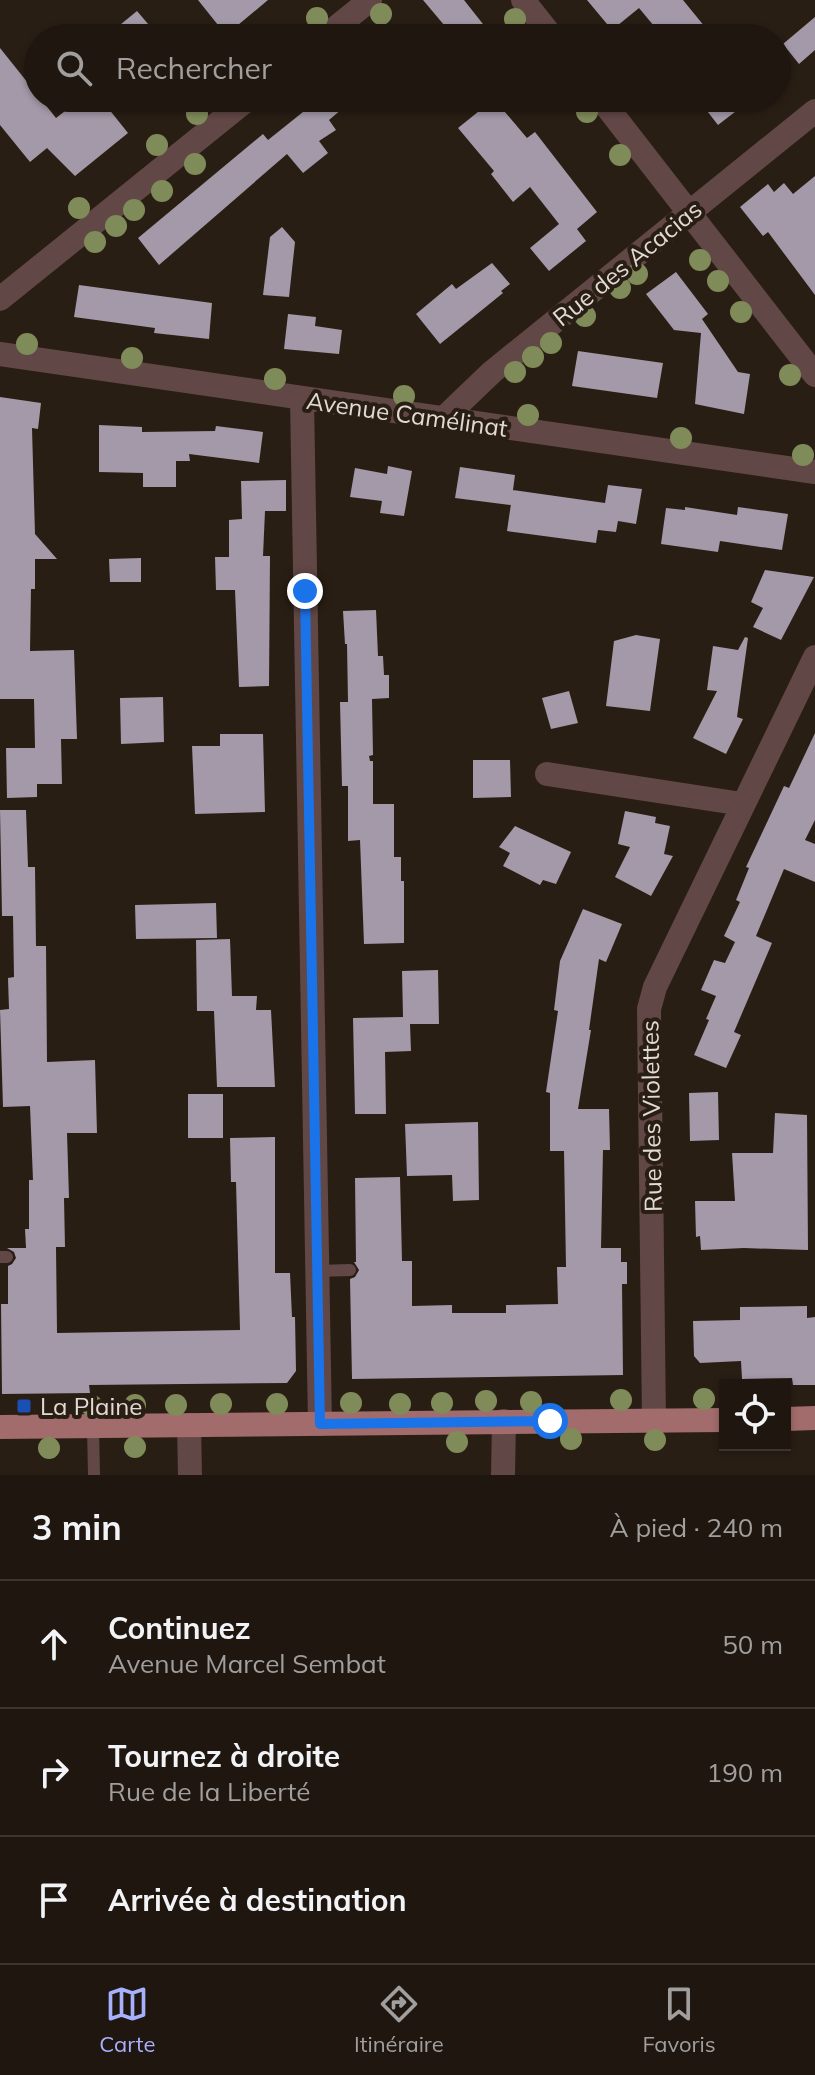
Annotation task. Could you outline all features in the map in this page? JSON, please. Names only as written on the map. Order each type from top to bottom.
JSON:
[{"type":"main road","points":[[791,1419],[815,1418]]},
{"type":"main road","points":[[0,1427],[719,1420]]},
{"type":"street","points":[[340,24],[370,0]]},
{"type":"street","points":[[523,0],[542,24]]},
{"type":"street","name":"Rue des Acacias","points":[[443,419],[492,372],[815,111]]},
{"type":"street","points":[[0,299],[232,112]]},
{"type":"street","points":[[611,112],[815,375]]},
{"type":"street","name":"Avenue Camélinat","points":[[0,354],[815,472]]},
{"type":"street","points":[[302,399],[320,1424]]},
{"type":"street","name":"Rue des Violettes","points":[[654,1421],[649,1009],[655,987],[815,657]]},
{"type":"street","points":[[547,774],[742,804]]},
{"type":"street","points":[[503,1475],[504,1421]]},
{"type":"street","points":[[189,1425],[190,1475]]},
{"type":"lane","points":[[317,1271],[350,1270]]},
{"type":"lane","points":[[93,1426],[94,1475]]},
{"type":"building","points":[[198,0],[268,0],[239,24],[217,24]]},
{"type":"building","points":[[423,0],[464,0],[483,24],[443,24]]},
{"type":"building","points":[[587,0],[683,0],[703,24],[652,24],[639,8],[619,24],[607,24]]},
{"type":"building","points":[[137,11],[148,24],[121,24]]},
{"type":"building","points":[[815,17],[815,50],[799,64],[791,54],[791,37]]},
{"type":"building","points":[[0,48],[24,78],[24,112],[51,112],[56,118],[64,112],[111,112],[128,133],[75,176],[47,148],[30,162],[0,125]]},
{"type":"building","points":[[303,112],[338,112],[329,120],[336,130],[319,141],[328,153],[303,173],[287,154],[159,265],[138,238],[263,134],[268,140]]},
{"type":"building","points":[[478,112],[505,112],[527,138],[535,132],[597,212],[577,229],[586,241],[549,271],[530,248],[559,224],[530,187],[513,202],[491,174],[494,171],[458,128]]},
{"type":"building","points":[[708,112],[735,112],[718,125]]},
{"type":"building","points":[[815,176],[815,295],[768,232],[763,236],[740,207],[768,184],[774,192],[784,183],[793,194]]},
{"type":"building","points":[[282,227],[295,242],[289,297],[263,295],[270,237]]},
{"type":"building","points":[[492,263],[510,284],[440,344],[416,314],[452,284],[456,289]]},
{"type":"building","points":[[676,272],[708,314],[702,319],[738,372],[750,374],[744,414],[695,404],[701,333],[674,330],[646,294]]},
{"type":"building","points":[[79,285],[212,303],[209,339],[154,333],[155,328],[74,317]]},
{"type":"building","points":[[288,314],[316,317],[315,326],[342,330],[339,354],[284,349]]},
{"type":"building","points":[[578,351],[663,363],[657,398],[572,386]]},
{"type":"building","points":[[0,397],[41,403],[38,429],[32,428],[35,534],[57,559],[35,559],[30,651],[74,650],[77,739],[61,739],[62,784],[37,784],[37,797],[7,798],[6,748],[35,748],[34,699],[0,699]]},
{"type":"building","points":[[99,425],[142,427],[142,432],[215,431],[216,426],[263,432],[259,463],[189,454],[190,461],[176,461],[176,487],[143,487],[143,473],[99,472]]},
{"type":"building","points":[[388,466],[412,471],[404,516],[380,513],[382,501],[350,497],[355,468],[387,474]]},
{"type":"building","points":[[460,467],[515,475],[511,505],[455,498]]},
{"type":"building","points":[[286,480],[286,511],[265,511],[263,556],[270,556],[269,686],[239,687],[235,590],[216,590],[215,557],[229,557],[229,520],[242,519],[241,481]]},
{"type":"building","points":[[608,485],[642,489],[636,524],[618,521],[616,532],[598,530],[596,543],[507,531],[513,490],[605,503]]},
{"type":"building","points":[[685,507],[737,515],[738,507],[788,514],[782,550],[720,541],[718,552],[661,544],[666,508],[685,510]]},
{"type":"building","points":[[141,558],[141,582],[110,582],[109,559]]},
{"type":"building","points":[[765,570],[814,577],[781,640],[753,627],[763,608],[751,602]]},
{"type":"building","points":[[376,610],[378,656],[383,656],[384,675],[389,675],[389,698],[372,699],[373,755],[369,756],[373,761],[373,804],[394,804],[394,857],[401,857],[401,881],[404,881],[404,943],[364,944],[360,840],[348,841],[348,786],[342,786],[340,702],[348,702],[343,611]]},
{"type":"building","points":[[636,635],[660,639],[650,711],[606,706],[614,641]]},
{"type":"building","points":[[745,637],[748,638],[737,717],[743,719],[726,754],[693,738],[717,691],[707,690],[713,646],[738,650]]},
{"type":"building","points":[[569,691],[578,723],[551,729],[542,698]]},
{"type":"building","points":[[163,697],[164,742],[121,744],[120,698]]},
{"type":"building","points":[[815,733],[815,820],[805,840],[815,844],[815,882],[784,869],[756,936],[772,943],[734,1032],[741,1035],[726,1068],[694,1055],[716,996],[701,990],[714,960],[725,963],[735,942],[724,936],[740,902],[736,900],[749,868],[746,867],[784,786],[789,788]]},
{"type":"building","points":[[220,734],[263,734],[265,812],[195,814],[192,746],[220,746]]},
{"type":"building","points":[[473,760],[510,760],[511,797],[473,798]]},
{"type":"building","points":[[0,810],[26,810],[28,867],[35,867],[36,946],[46,946],[47,1062],[95,1060],[97,1133],[67,1133],[69,1198],[64,1198],[65,1247],[56,1247],[57,1333],[240,1330],[236,1182],[231,1182],[230,1138],[275,1137],[275,1273],[290,1273],[292,1317],[295,1317],[296,1371],[287,1383],[89,1385],[90,1393],[2,1394],[1,1304],[8,1304],[8,1266],[16,1258],[14,1252],[7,1248],[26,1248],[29,1180],[33,1180],[30,1106],[3,1107],[0,1010],[9,1009],[8,978],[14,977],[13,916],[2,916]]},
{"type":"building","points":[[625,811],[656,817],[655,823],[670,826],[664,854],[673,856],[651,896],[615,877],[630,847],[618,844]]},
{"type":"building","points":[[515,826],[571,852],[556,884],[543,880],[540,885],[503,866],[510,853],[499,847]]},
{"type":"building","points":[[216,903],[217,938],[136,939],[135,905]]},
{"type":"building","points":[[583,909],[622,924],[606,962],[599,959],[578,1109],[609,1109],[610,1150],[603,1150],[601,1248],[621,1248],[621,1262],[627,1262],[627,1284],[622,1284],[623,1375],[352,1379],[350,1279],[359,1270],[354,1262],[355,1178],[400,1177],[402,1261],[412,1261],[412,1306],[452,1305],[452,1313],[506,1313],[506,1305],[558,1304],[557,1267],[566,1267],[564,1151],[550,1151],[550,1093],[546,1092],[558,1011],[554,1010],[560,961]]},
{"type":"building","points":[[230,939],[232,996],[257,996],[256,1010],[271,1010],[275,1087],[217,1087],[214,1011],[197,1011],[196,940]]},
{"type":"building","points":[[438,970],[439,1024],[410,1024],[411,1051],[385,1052],[386,1114],[355,1114],[353,1018],[403,1017],[402,971]]},
{"type":"building","points":[[718,1092],[719,1140],[690,1141],[689,1093]]},
{"type":"building","points":[[188,1094],[223,1094],[223,1138],[188,1138]]},
{"type":"building","points":[[775,1113],[807,1115],[808,1250],[701,1250],[700,1236],[696,1237],[695,1201],[735,1201],[732,1153],[773,1153]]},
{"type":"building","points":[[478,1122],[479,1200],[453,1201],[452,1175],[407,1176],[405,1124]]},
{"type":"building","points":[[807,1306],[807,1318],[815,1317],[815,1385],[793,1385],[792,1378],[742,1379],[741,1361],[700,1363],[694,1356],[693,1321],[740,1320],[740,1307]]},
{"type":"place","name":"La Plaine","points":[[24,1406]]},
{"type":"route","points":[[305,591],[320,1424],[550,1421]]}]
